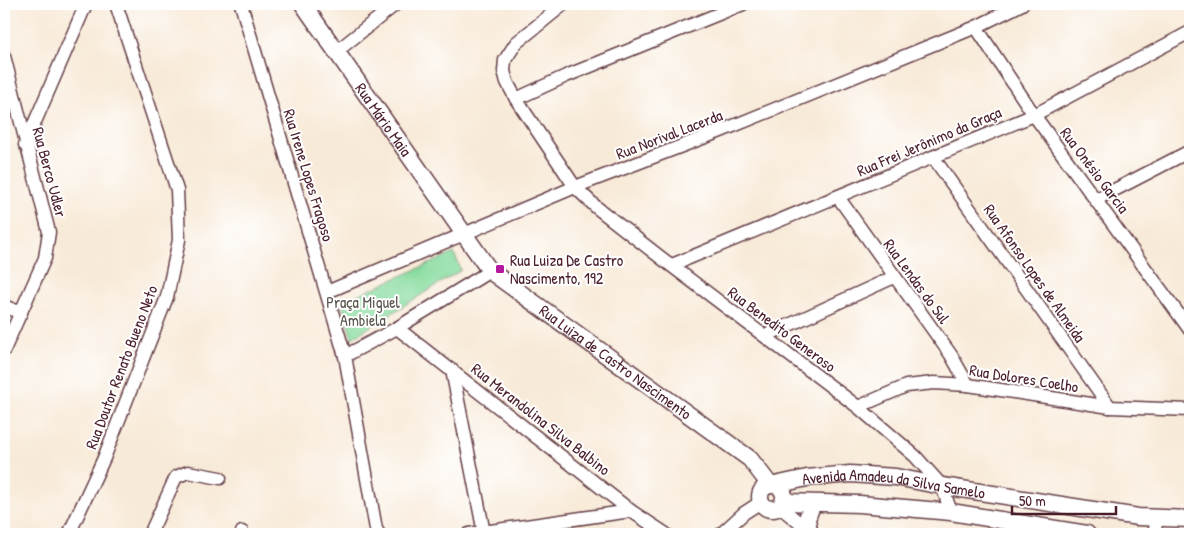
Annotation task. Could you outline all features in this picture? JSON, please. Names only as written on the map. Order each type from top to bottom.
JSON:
[{"type":"street","points":[[25,145],[86,4]]},
{"type":"street","name":"Rua Doutor Renato Bueno Neto","points":[[69,534],[104,458],[167,297],[179,240],[177,190],[116,4]]},
{"type":"street","name":"Rua Irene Lopes Fragoso","points":[[241,4],[345,356],[376,529],[379,534]]},
{"type":"street","name":"Rua Mário Maia","points":[[303,4],[464,236]]},
{"type":"street","points":[[337,51],[396,4]]},
{"type":"street","name":"Rua Benedito Generoso","points":[[564,4],[510,50],[504,71],[507,82],[516,99],[575,187],[596,207],[858,407],[915,456],[942,486],[951,512]]},
{"type":"street","points":[[516,99],[728,8],[743,4]]},
{"type":"street","name":"Rua Norival Lacerda","points":[[327,292],[464,236],[575,187],[721,131],[976,27],[1022,4]]},
{"type":"street","name":"Rua Onésio Garcia","points":[[976,27],[1034,115],[1097,199],[1190,330]]},
{"type":"street","name":"Rua Frei Jerônimo da Graça","points":[[672,265],[1034,115],[1190,32]]},
{"type":"street","name":"Rua Berco Udler","points":[[4,56],[25,145],[45,212],[48,244],[45,258],[4,350]]},
{"type":"street","points":[[1097,199],[1190,150]]},
{"type":"street","name":"Rua Afonso Lopes de Almeida","points":[[933,157],[1110,407]]},
{"type":"street","name":"Rua Lendas do Sul","points":[[838,197],[951,355],[968,385]]},
{"type":"street","name":"Rua Luiza de Castro Nascimento","points":[[464,236],[490,271],[750,459],[773,485]]},
{"type":"street","points":[[345,356],[397,328],[490,271]]},
{"type":"street","points":[[765,336],[894,277]]},
{"type":"street","points":[[4,306],[21,313]]},
{"type":"street","name":"Rua Merandolina Silva Balbino","points":[[397,328],[631,510],[666,534]]},
{"type":"street","points":[[452,370],[484,532]]},
{"type":"street","name":"Rua Dolores Coelho","points":[[858,407],[906,386],[934,383],[968,385],[1110,407],[1190,410]]},
{"type":"street","points":[[150,534],[171,484],[182,473],[220,478]]},
{"type":"street","name":"Avenida Amadeu da Silva Samelo","points":[[773,485],[807,478],[850,474],[896,477],[1155,527],[1190,519]]},
{"type":"street","points":[[773,485],[784,492],[782,505],[769,509],[761,502],[761,491],[773,485]]},
{"type":"street","points":[[722,534],[744,513],[761,502]]},
{"type":"street","name":"Avenida Amadeu da Silva Samelo","points":[[782,505],[860,504],[951,512],[1087,534]]},
{"type":"street","points":[[782,505],[811,533]]},
{"type":"street","points":[[811,533],[807,519],[812,505]]},
{"type":"street","points":[[469,534],[631,510]]},
{"type":"green space","name":"Praça Miguel Ambiela","points":[[454,253],[461,270],[352,338],[341,302]]},
{"type":"place","name":"Rua Luiza De Castro Nascimento, 192","points":[[500,269]]}]
